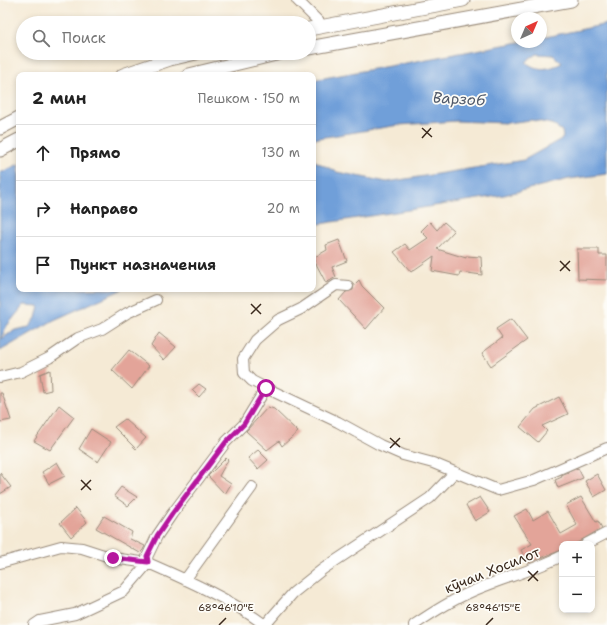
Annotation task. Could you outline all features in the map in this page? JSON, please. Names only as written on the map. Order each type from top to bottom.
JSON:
[{"type":"main road","points":[[316,28],[463,0]]},
{"type":"main road","points":[[316,47],[571,0]]},
{"type":"main road","points":[[132,72],[167,60]]},
{"type":"main road","points":[[201,72],[251,60]]},
{"type":"main road","points":[[0,128],[16,120]]},
{"type":"main road","points":[[0,150],[16,142]]},
{"type":"street","points":[[297,0],[313,16]]},
{"type":"street","points":[[316,19],[323,26]]},
{"type":"street","points":[[348,286],[336,285],[302,309],[278,320],[255,340],[243,359],[244,373],[252,381],[338,422],[380,445],[403,455],[433,463],[498,490],[534,480],[607,448]]},
{"type":"street","points":[[0,377],[21,372],[49,358],[78,338],[102,329],[127,313],[156,300]]},
{"type":"street","points":[[34,625],[40,621],[75,614],[124,591],[148,562],[147,556],[157,536],[172,514],[226,442],[244,424],[266,388]]},
{"type":"street","points":[[0,563],[61,546],[82,548],[113,558],[148,562],[249,614],[265,625],[293,593],[322,569],[430,498],[455,472]]},
{"type":"street","points":[[185,580],[252,487]]},
{"type":"street","points":[[592,541],[607,533]]},
{"type":"street","name":"кӯчаи Хосилот","points":[[414,625],[456,598],[531,570],[559,557]]},
{"type":"street","points":[[70,625],[75,614]]},
{"type":"water","name":"Варзоб","points":[[607,24],[607,174],[569,179],[504,195],[316,225],[316,162],[337,172],[387,182],[524,160],[563,138],[562,131],[552,124],[531,120],[507,123],[456,121],[399,125],[316,139],[316,79],[511,44],[511,48],[547,48],[547,37]],"holes":[[[537,54],[553,55],[562,63],[553,67],[539,68],[526,62]]]},
{"type":"water","points":[[16,165],[16,292],[116,292],[54,320],[0,351],[0,173]],"holes":[[[24,305],[39,306],[36,318],[29,327],[15,330],[1,339],[6,327]]]},
{"type":"building","points":[[430,222],[437,230],[444,222],[454,231],[437,249],[466,258],[466,256],[481,257],[482,275],[460,272],[459,276],[432,271],[434,256],[411,272],[394,252],[405,244],[410,250],[428,238],[421,231]]},
{"type":"building","points":[[339,240],[347,261],[332,267],[336,277],[326,283],[316,264],[316,256],[327,250],[326,245]]},
{"type":"building","points":[[577,249],[599,249],[599,255],[607,255],[607,280],[578,279]]},
{"type":"building","points":[[359,280],[362,286],[384,308],[366,329],[339,300],[346,292],[353,290],[354,285]]},
{"type":"building","points":[[511,319],[527,340],[491,366],[482,353],[502,338],[496,329]]},
{"type":"building","points":[[159,333],[176,347],[164,360],[151,346]]},
{"type":"building","points":[[129,350],[149,366],[132,389],[112,370]]},
{"type":"building","points":[[50,370],[51,390],[43,392],[40,374]]},
{"type":"building","points":[[199,384],[206,389],[199,397],[192,390]]},
{"type":"building","points":[[0,393],[2,393],[11,420],[0,422]]},
{"type":"building","points":[[559,397],[568,414],[542,426],[547,431],[538,442],[520,427],[535,409]]},
{"type":"building","points":[[59,405],[74,417],[50,450],[34,441]]},
{"type":"building","points":[[268,407],[274,409],[298,432],[282,446],[279,441],[267,450],[246,431]]},
{"type":"building","points":[[125,419],[146,438],[136,449],[114,427]]},
{"type":"building","points":[[91,429],[111,442],[98,462],[79,449]]},
{"type":"building","points":[[258,450],[268,460],[258,469],[248,458]]},
{"type":"building","points":[[226,458],[228,460],[219,476],[231,484],[225,494],[208,476]]},
{"type":"building","points":[[57,462],[65,476],[49,484],[42,472]]},
{"type":"building","points":[[578,468],[583,478],[558,488],[555,480],[562,477],[561,475]]},
{"type":"building","points":[[0,473],[11,487],[0,494]]},
{"type":"building","points":[[597,474],[606,490],[594,497],[585,481]]},
{"type":"building","points":[[121,487],[137,497],[128,506],[114,496]]},
{"type":"building","points":[[480,497],[490,512],[475,521],[466,505]]},
{"type":"building","points":[[581,497],[596,522],[598,521],[602,528],[580,541],[559,541],[559,551],[528,563],[521,550],[532,544],[514,516],[527,509],[533,520],[548,511],[561,534],[577,525],[566,505]]},
{"type":"building","points":[[76,508],[87,522],[71,537],[60,523]]},
{"type":"building","points":[[104,516],[132,532],[130,539],[145,546],[143,550],[140,553],[96,528]]},
{"type":"route","points":[[113,558],[148,562],[147,556],[157,536],[226,442],[244,424],[266,388]]}]
